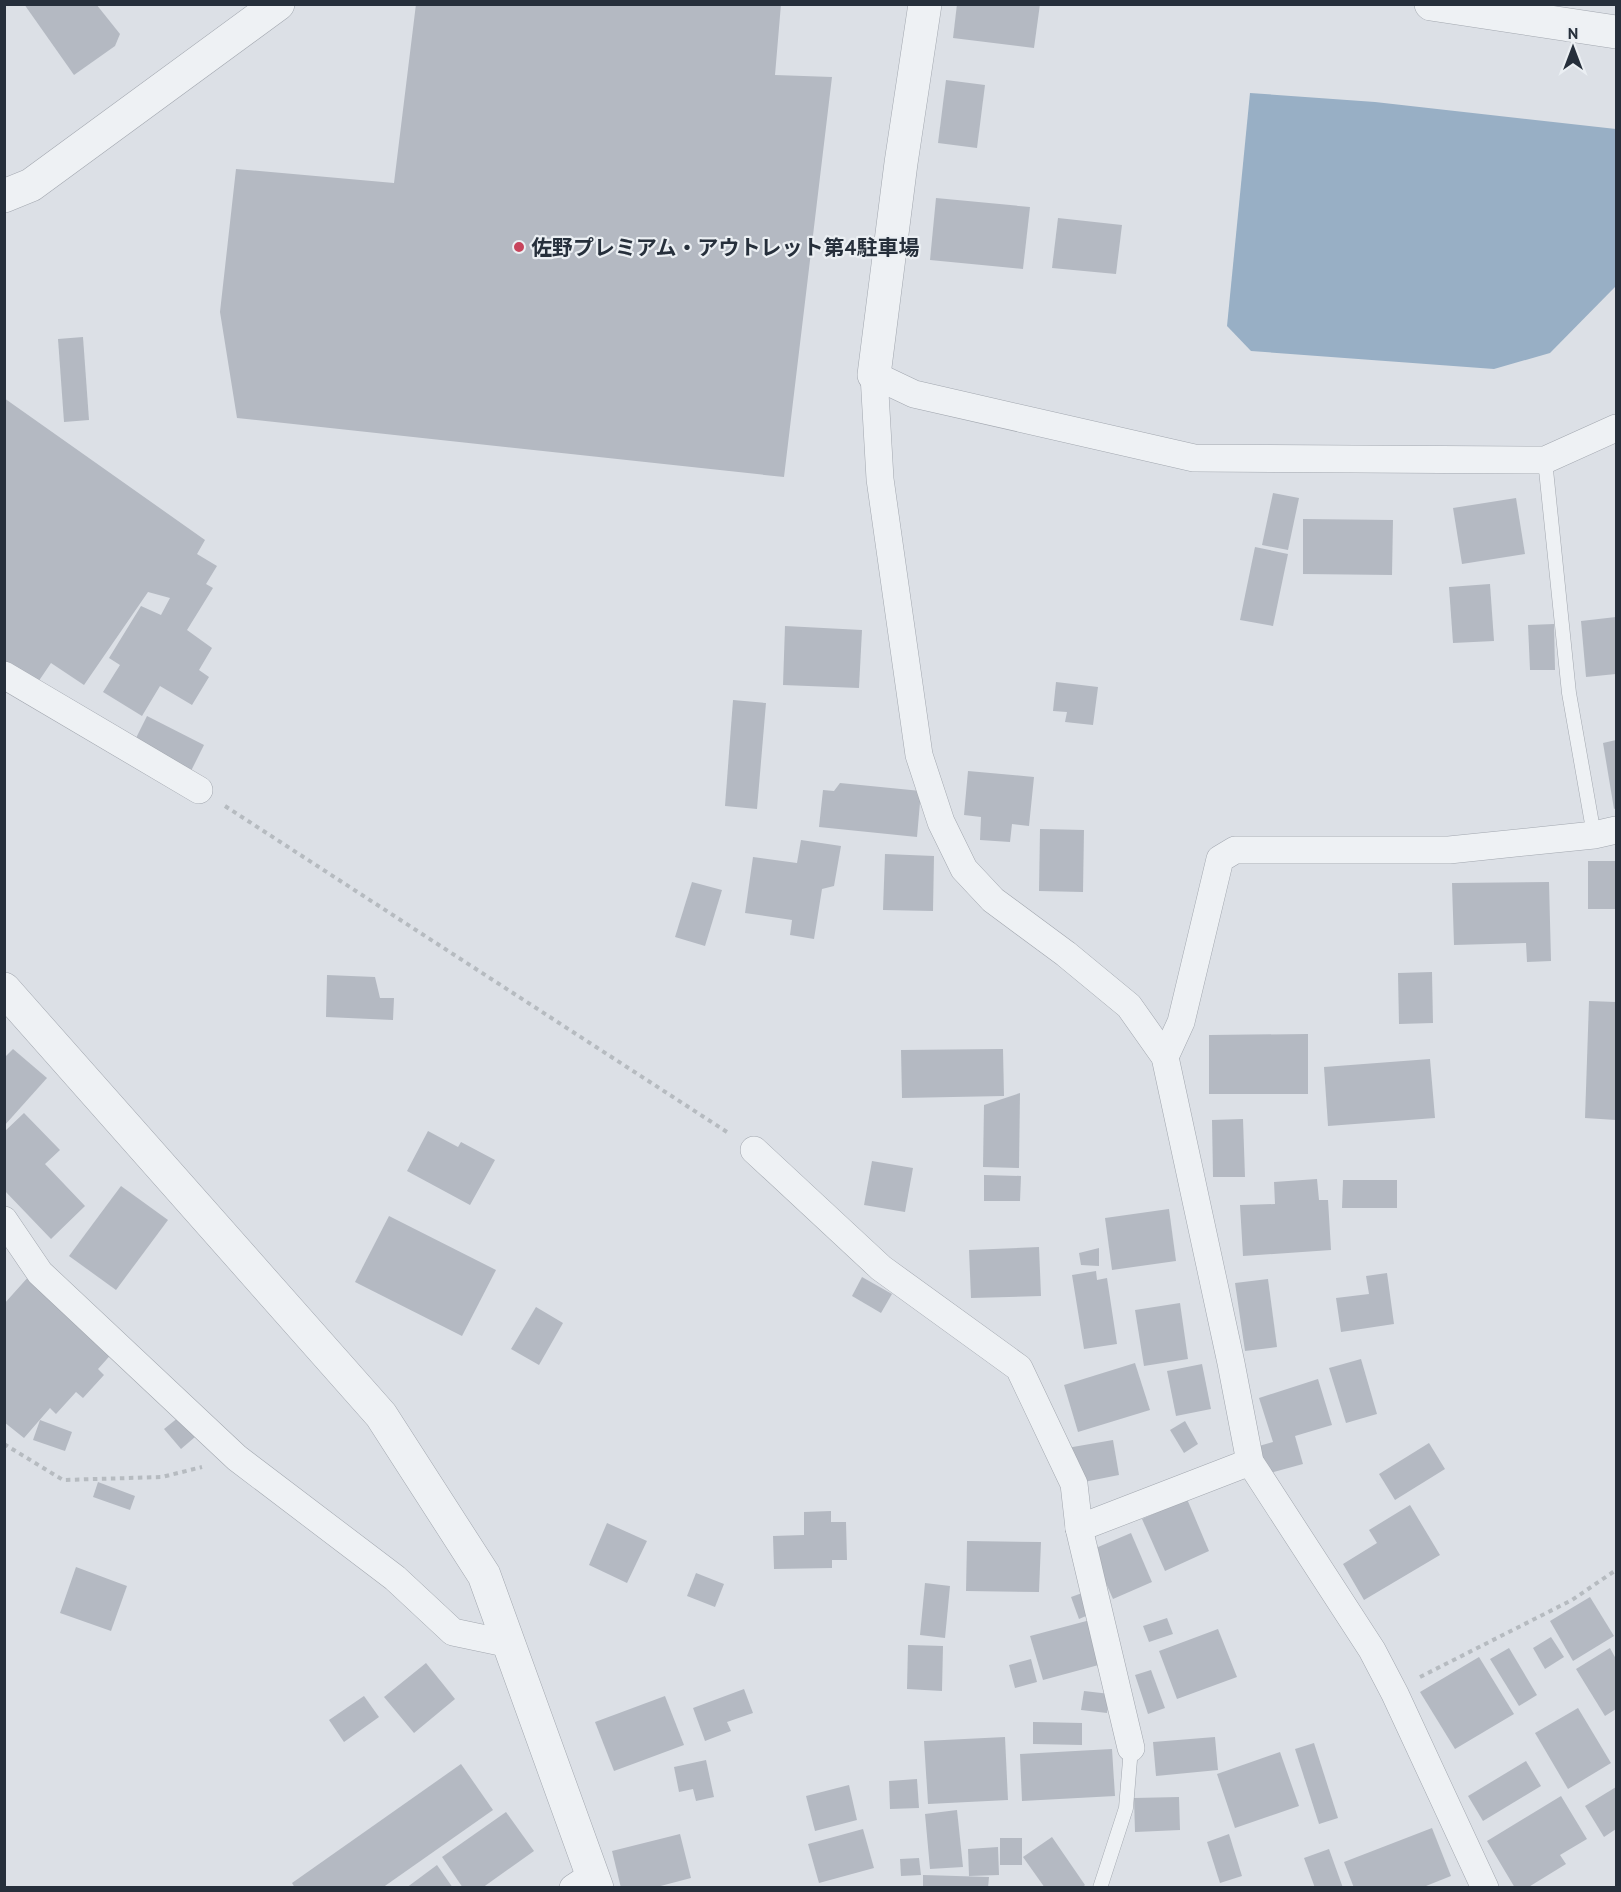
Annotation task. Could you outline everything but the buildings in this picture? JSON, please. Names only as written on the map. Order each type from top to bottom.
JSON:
[{"type":"street","points":[[4,196],[31,185],[278,4]]},
{"type":"street","points":[[925,4],[901,163],[874,375],[880,479],[919,754],[941,822],[964,869],[993,900],[1066,954],[1129,1006],[1165,1057],[1250,1462],[1372,1650],[1395,1694],[1485,1887]]},
{"type":"street","points":[[1431,4],[1617,32]]},
{"type":"street","points":[[874,375],[914,394],[1194,458],[1545,460],[1617,428]]},
{"type":"street","points":[[4,675],[200,790]]},
{"type":"street","points":[[1165,1057],[1180,1022],[1220,859],[1235,850],[1449,850],[1605,833]]},
{"type":"street","points":[[4,989],[381,1415],[484,1575],[510,1644],[588,1883]]},
{"type":"street","points":[[754,1149],[881,1268],[1019,1368],[1074,1484],[1079,1528],[1131,1748]]},
{"type":"street","points":[[4,1220],[40,1273],[237,1458],[395,1578],[453,1632],[510,1644]]},
{"type":"street","points":[[1079,1528],[1250,1462]]},
{"type":"lane","points":[[1545,460],[1569,693],[1605,833]]},
{"type":"lane","points":[[1100,1887],[1126,1808],[1131,1748]]},
{"type":"path","points":[[200,790],[754,1149]]},
{"type":"path","points":[[4,1444],[63,1480],[162,1477],[237,1458]]},
{"type":"path","points":[[1395,1694],[1419,1677],[1572,1600],[1617,1570]]},
{"type":"water","points":[[1250,93],[1375,102],[1616,129],[1616,286],[1550,353],[1494,369],[1251,351],[1227,326]]},
{"type":"place","name":"佐野プレミアム・アウトレット第4駐車場","points":[[519,247]]}]
